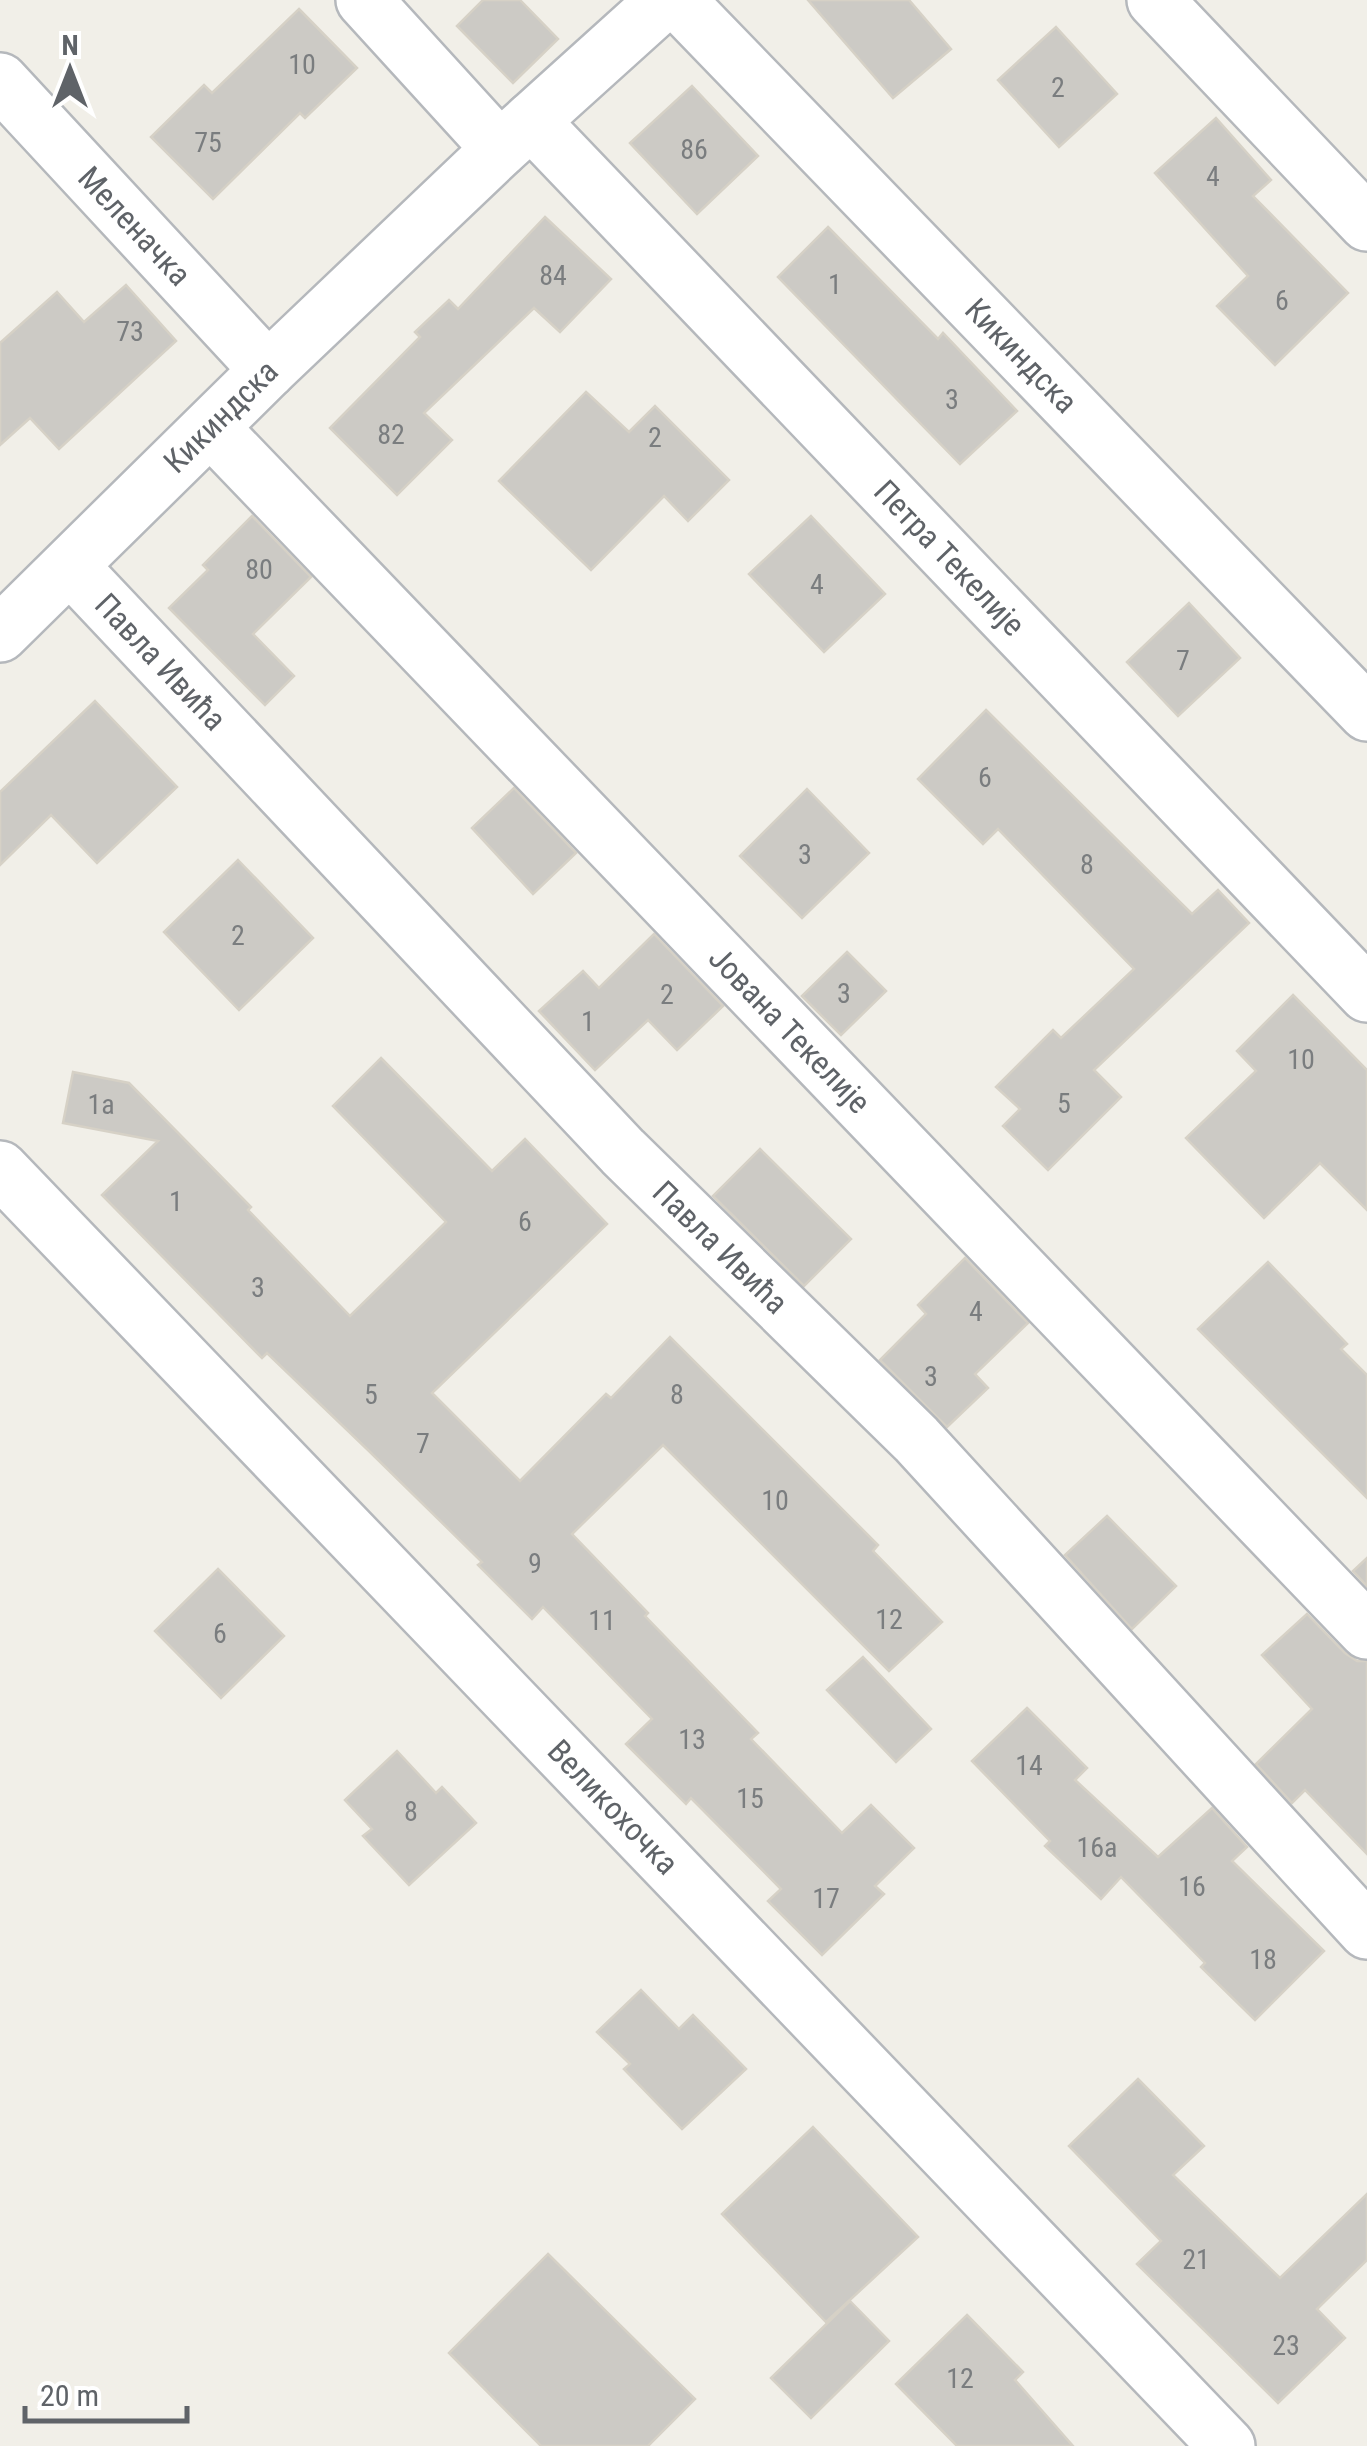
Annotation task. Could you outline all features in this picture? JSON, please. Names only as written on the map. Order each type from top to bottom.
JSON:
[{"type":"street","name":"Петра Текелије","points":[[364,0],[516,135],[1367,994]]},
{"type":"street","name":"Кикиндска","points":[[0,634],[268,370],[665,0]]},
{"type":"street","name":"Кикиндска","points":[[677,0],[1367,713]]},
{"type":"street","points":[[1155,0],[1367,224]]},
{"type":"street","name":"Меленачка","points":[[0,81],[268,370]]},
{"type":"street","name":"Јована Текелије","points":[[211,428],[1367,1632]]},
{"type":"street","name":"Павла Ивића","points":[[70,566],[622,1152],[916,1439],[1367,1930]]},
{"type":"street","name":"Великохочка","points":[[0,1169],[1228,2446]]},
{"type":"building","points":[[483,0],[520,0],[558,39],[513,83],[457,26]]},
{"type":"building","points":[[808,0],[909,0],[951,49],[893,98]]},
{"type":"building","points":[[299,9],[357,68],[305,118],[300,113],[213,199],[151,137],[204,85],[212,93]]},
{"type":"building","points":[[1056,27],[1117,94],[1059,147],[998,80]]},
{"type":"building","points":[[692,86],[758,156],[697,214],[630,143]]},
{"type":"building","points":[[1216,118],[1271,180],[1253,196],[1348,293],[1275,365],[1217,306],[1248,276],[1155,173]]},
{"type":"building","points":[[545,217],[611,279],[560,332],[534,308],[424,413],[452,440],[397,495],[330,428],[420,337],[415,332],[449,300],[458,309]]},
{"type":"building","points":[[828,227],[938,339],[943,333],[1017,411],[960,464],[778,277]]},
{"type":"building","points":[[126,285],[176,341],[59,449],[30,418],[0,445],[0,343],[57,292],[84,322]]},
{"type":"building","points":[[586,392],[629,432],[655,406],[729,480],[688,521],[664,496],[591,570],[499,481]]},
{"type":"building","points":[[252,516],[311,577],[253,634],[294,676],[265,705],[169,608],[208,570],[203,565]]},
{"type":"building","points":[[811,516],[885,594],[824,652],[749,574]]},
{"type":"building","points":[[1189,603],[1240,658],[1178,716],[1127,662]]},
{"type":"building","points":[[95,701],[177,787],[97,863],[51,815],[0,865],[0,792]]},
{"type":"building","points":[[986,710],[1192,914],[1218,890],[1249,923],[1094,1070],[1121,1097],[1048,1170],[1003,1126],[1020,1109],[996,1087],[1053,1030],[1061,1038],[1134,969],[998,829],[983,844],[918,779]]},
{"type":"building","points":[[514,788],[576,853],[533,894],[472,828]]},
{"type":"building","points":[[807,789],[869,853],[802,918],[740,856]]},
{"type":"building","points":[[238,860],[313,938],[239,1010],[164,932]]},
{"type":"building","points":[[654,934],[723,1006],[677,1050],[648,1020],[595,1070],[539,1011],[583,971],[599,988]]},
{"type":"building","points":[[847,952],[886,991],[841,1035],[802,996]]},
{"type":"building","points":[[1293,995],[1367,1070],[1367,1210],[1320,1163],[1264,1218],[1186,1138],[1256,1071],[1237,1051]]},
{"type":"building","points":[[381,1058],[492,1171],[525,1139],[607,1224],[432,1393],[520,1481],[606,1394],[611,1398],[670,1337],[878,1545],[873,1551],[942,1622],[889,1671],[663,1445],[572,1534],[758,1733],[751,1739],[842,1833],[871,1805],[914,1848],[875,1886],[884,1894],[822,1955],[768,1901],[781,1889],[691,1798],[686,1804],[626,1744],[652,1719],[543,1607],[532,1619],[478,1565],[482,1562],[267,1353],[262,1358],[102,1195],[158,1141],[63,1123],[73,1072],[129,1083],[251,1207],[248,1210],[350,1316],[446,1222],[333,1106]]},
{"type":"building","points":[[760,1149],[851,1239],[804,1286],[713,1196]]},
{"type":"building","points":[[965,1258],[1028,1323],[975,1374],[988,1388],[947,1427],[880,1360],[926,1314],[918,1305]]},
{"type":"building","points":[[1268,1262],[1347,1344],[1341,1349],[1367,1375],[1367,1498],[1198,1329]]},
{"type":"building","points":[[1107,1516],[1176,1586],[1132,1629],[1065,1555]]},
{"type":"building","points":[[1367,1558],[1367,1586],[1353,1571]]},
{"type":"building","points":[[218,1569],[284,1636],[221,1698],[155,1631]]},
{"type":"building","points":[[1307,1614],[1345,1653],[1357,1661],[1367,1661],[1367,1854],[1305,1790],[1292,1803],[1256,1764],[1312,1709],[1262,1655]]},
{"type":"building","points":[[863,1657],[931,1729],[896,1762],[827,1690]]},
{"type":"building","points":[[1027,1708],[1087,1768],[1075,1780],[1158,1857],[1212,1808],[1247,1847],[1232,1861],[1324,1951],[1255,2020],[1201,1967],[1205,1963],[1121,1877],[1101,1899],[1045,1846],[1050,1841],[972,1761]]},
{"type":"building","points":[[397,1751],[436,1793],[442,1787],[476,1823],[409,1885],[363,1836],[372,1829],[345,1800]]},
{"type":"building","points":[[641,1990],[679,2029],[693,2015],[746,2069],[682,2129],[624,2069],[630,2064],[597,2032]]},
{"type":"building","points":[[1138,2079],[1204,2146],[1173,2175],[1280,2278],[1367,2194],[1367,2260],[1317,2309],[1345,2338],[1278,2403],[1137,2264],[1161,2241],[1069,2146]]},
{"type":"building","points":[[813,2127],[918,2237],[826,2322],[722,2214]]},
{"type":"building","points":[[548,2254],[695,2399],[648,2446],[541,2446],[449,2353]]},
{"type":"building","points":[[850,2301],[889,2341],[811,2418],[771,2378]]},
{"type":"building","points":[[967,2315],[1023,2372],[1015,2380],[1073,2446],[957,2446],[896,2384]]}]
